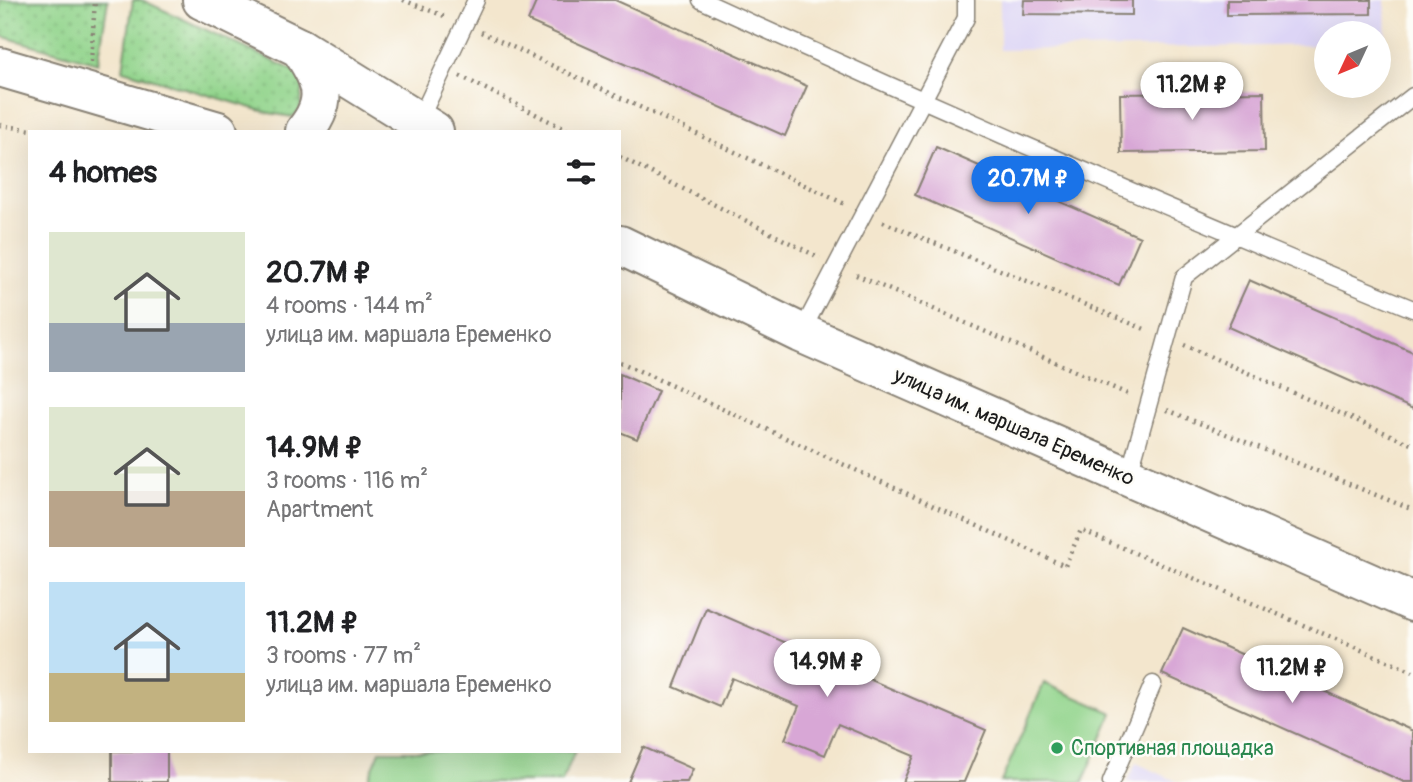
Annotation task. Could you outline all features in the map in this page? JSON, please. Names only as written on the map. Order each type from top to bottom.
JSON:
[{"type":"highway","points":[[202,0],[300,48],[426,126]]},
{"type":"highway","points":[[300,48],[317,74],[322,92],[315,116],[306,130]]},
{"type":"highway","points":[[0,67],[215,130]]},
{"type":"highway","name":"улица им. маршала Еременко","points":[[621,245],[801,333],[1413,602]]},
{"type":"lane","points":[[426,126],[444,68],[477,0]]},
{"type":"lane","points":[[701,0],[923,102],[1413,309]]},
{"type":"lane","points":[[801,333],[966,18],[967,0]]},
{"type":"lane","points":[[1128,478],[1184,276],[1411,100]]},
{"type":"lane","points":[[1111,782],[1153,684]]},
{"type":"path","points":[[403,0],[465,24],[864,214],[1167,338],[1413,445]]},
{"type":"path","points":[[444,68],[567,130]]},
{"type":"path","points":[[0,125],[31,130]]},
{"type":"path","points":[[621,158],[836,266],[1150,403],[1413,510]]},
{"type":"path","points":[[621,362],[1065,566],[1081,530],[1413,672]]},
{"type":"shaded area","points":[[1000,0],[1385,0],[1385,21],[1314,21],[1314,45],[1000,50]]},
{"type":"shaded area","points":[[1136,763],[1178,782],[1127,782]]},
{"type":"green space","points":[[0,0],[108,0],[98,63],[0,36]]},
{"type":"green space","points":[[133,0],[142,0],[297,72],[303,86],[300,111],[292,117],[269,113],[123,70]]},
{"type":"green space","name":"Спортивная площадка","points":[[1044,683],[1113,713],[1083,782],[1001,782]]},
{"type":"green space","points":[[379,753],[574,753],[562,782],[367,782]]},
{"type":"building","points":[[537,0],[615,0],[807,86],[785,136],[528,21]]},
{"type":"building","points":[[1024,0],[1132,0],[1132,15],[1023,14]]},
{"type":"building","points":[[1227,0],[1371,0],[1371,14],[1227,15]]},
{"type":"building","points":[[1264,92],[1265,151],[1121,153],[1120,94]]},
{"type":"building","points":[[936,147],[1140,237],[1119,285],[915,195]]},
{"type":"building","points":[[1249,280],[1413,352],[1413,409],[1228,327]]},
{"type":"building","points":[[621,374],[658,391],[637,439],[621,432]]},
{"type":"building","points":[[706,608],[986,730],[964,782],[903,782],[914,756],[838,724],[825,755],[785,739],[799,706],[732,678],[720,707],[674,687]]},
{"type":"building","points":[[1183,628],[1413,731],[1413,782],[1404,782],[1162,674]]},
{"type":"building","points":[[643,747],[693,769],[687,782],[628,782]]},
{"type":"building","points":[[112,753],[167,753],[167,782],[112,782]]},
{"type":"place","name":"Спортивная площадка","points":[[1057,748]]}]
